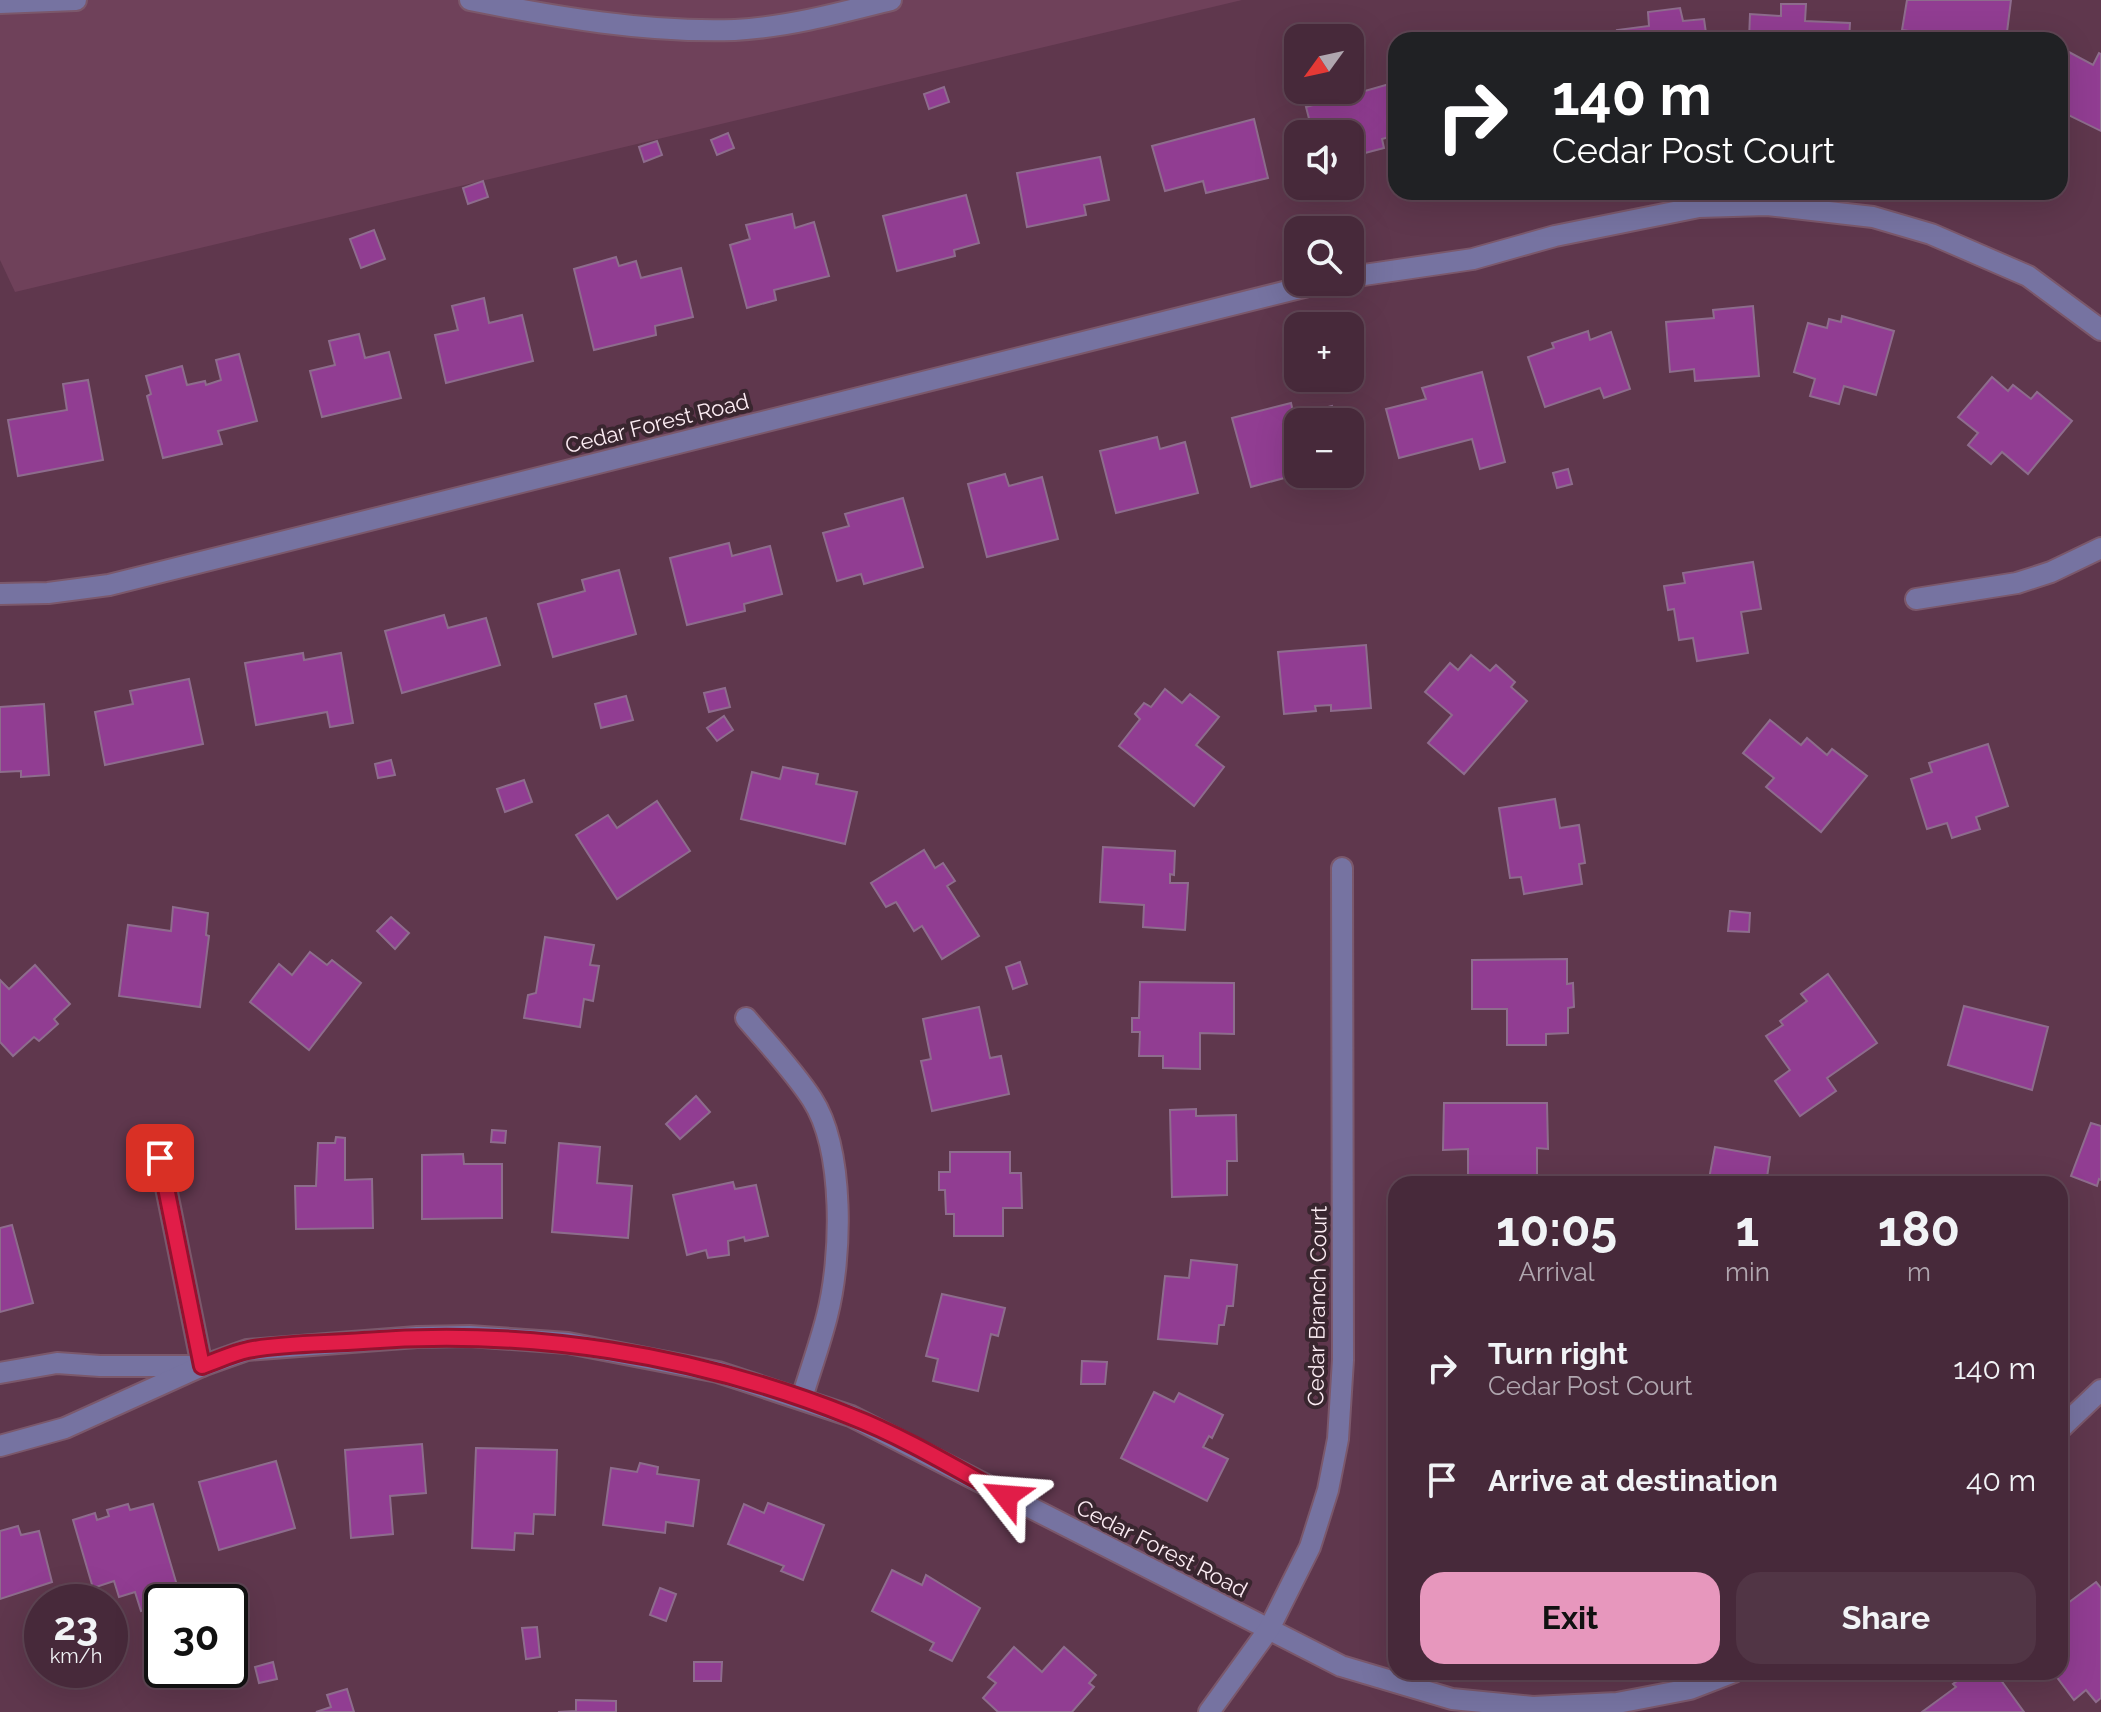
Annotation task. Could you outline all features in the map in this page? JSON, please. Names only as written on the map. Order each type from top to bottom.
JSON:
[{"type":"street","points":[[0,3],[76,0]]},
{"type":"street","points":[[470,0],[558,16],[676,29],[737,30],[808,20],[891,0]]},
{"type":"street","points":[[1364,275],[1473,259],[1555,236],[1699,207],[1767,205],[1873,217],[1931,234],[2028,276],[2101,330]]},
{"type":"street","name":"Cedar Forest Road","points":[[0,594],[48,593],[109,585],[1284,292]]},
{"type":"street","points":[[1916,599],[2017,583],[2051,572],[2101,548]]},
{"type":"street","name":"Cedar Branch Court","points":[[1209,1712],[1269,1629],[1310,1547],[1328,1490],[1338,1439],[1343,1360],[1342,868]]},
{"type":"street","points":[[746,1018],[813,1100],[832,1146],[838,1214],[833,1279],[828,1315],[802,1398]]},
{"type":"street","points":[[160,1158],[202,1366]]},
{"type":"street","name":"Cedar Forest Road","points":[[0,1446],[65,1428],[202,1366],[247,1350],[417,1337],[469,1336],[568,1343],[718,1372],[851,1416],[1341,1666],[1388,1680]]},
{"type":"street","name":"Cedar Forest Road","points":[[0,1373],[57,1363],[202,1366]]},
{"type":"street","points":[[2068,1421],[2101,1390]]},
{"type":"street","name":"Cedar Forest Road","points":[[1388,1680],[1452,1699],[1533,1707],[1617,1703],[1690,1689],[1713,1680]]},
{"type":"shaded area","points":[[0,0],[1242,0],[15,292],[0,260]]},
{"type":"building","points":[[1907,0],[2011,0],[2007,32],[1902,30]]},
{"type":"building","points":[[1781,4],[1806,4],[1805,21],[1850,23],[1849,32],[1749,32],[1750,14],[1781,16]]},
{"type":"building","points":[[1680,8],[1683,21],[1704,19],[1706,32],[1617,32],[1649,26],[1648,12]]},
{"type":"building","points":[[2068,52],[2093,65],[2101,54],[2101,131],[2068,115]]},
{"type":"building","points":[[1388,84],[1388,137],[1382,139],[1384,148],[1364,153],[1364,120],[1309,120],[1306,107],[1316,104],[1364,104],[1364,91]]},
{"type":"building","points":[[944,87],[949,102],[929,109],[924,94]]},
{"type":"building","points":[[1254,119],[1268,178],[1206,193],[1203,181],[1165,191],[1152,146]]},
{"type":"building","points":[[728,133],[734,148],[717,155],[711,140]]},
{"type":"building","points":[[657,141],[662,155],[644,162],[639,147]]},
{"type":"building","points":[[1100,157],[1109,200],[1084,205],[1086,215],[1027,227],[1017,173]]},
{"type":"building","points":[[483,181],[488,197],[468,204],[463,188]]},
{"type":"building","points":[[966,195],[979,243],[954,250],[955,256],[897,271],[883,216]]},
{"type":"building","points":[[792,214],[795,228],[814,222],[829,276],[774,290],[776,300],[747,308],[730,245],[750,239],[746,225]]},
{"type":"building","points":[[374,230],[385,259],[361,268],[350,239]]},
{"type":"building","points":[[616,257],[619,266],[636,261],[641,278],[681,268],[693,317],[655,326],[656,335],[594,350],[574,269]]},
{"type":"building","points":[[484,298],[489,323],[522,315],[533,361],[446,383],[435,335],[458,330],[452,306]]},
{"type":"building","points":[[1753,306],[1759,376],[1695,381],[1694,369],[1670,372],[1666,322],[1714,318],[1713,310]]},
{"type":"building","points":[[1842,316],[1894,331],[1876,395],[1844,386],[1839,404],[1810,396],[1815,379],[1794,372],[1808,323],[1827,328],[1829,319],[1841,322]]},
{"type":"building","points":[[1588,331],[1590,340],[1611,332],[1630,389],[1604,398],[1600,388],[1545,407],[1528,357],[1554,348],[1552,343]]},
{"type":"building","points":[[359,334],[365,358],[389,352],[401,398],[322,417],[310,371],[335,365],[329,341]]},
{"type":"building","points":[[239,354],[257,421],[218,431],[222,444],[163,458],[147,396],[151,394],[146,376],[182,366],[187,385],[205,381],[206,385],[221,380],[216,360]]},
{"type":"building","points":[[1482,372],[1505,462],[1480,469],[1472,439],[1399,458],[1386,409],[1426,399],[1422,388]]},
{"type":"building","points":[[1992,377],[2008,391],[2013,385],[2031,399],[2037,392],[2072,421],[2028,474],[2002,452],[1991,464],[1968,445],[1978,433],[1958,417]]},
{"type":"building","points":[[88,380],[103,460],[18,476],[8,420],[67,410],[63,384]]},
{"type":"building","points":[[1291,403],[1292,408],[1284,408],[1284,478],[1251,487],[1232,418]]},
{"type":"building","points":[[1157,437],[1160,449],[1185,442],[1198,493],[1116,513],[1100,451]]},
{"type":"building","points":[[1568,469],[1572,484],[1557,488],[1553,473]]},
{"type":"building","points":[[1005,474],[1009,486],[1042,477],[1058,539],[987,557],[968,484]]},
{"type":"building","points":[[903,498],[923,567],[864,584],[861,574],[837,581],[823,533],[849,526],[845,514]]},
{"type":"building","points":[[729,543],[732,556],[770,546],[782,594],[744,604],[745,611],[687,625],[670,558]]},
{"type":"building","points":[[1753,562],[1761,609],[1741,612],[1748,653],[1697,661],[1693,638],[1679,640],[1674,609],[1668,610],[1664,586],[1685,583],[1683,573]]},
{"type":"building","points":[[619,570],[636,634],[553,657],[538,604],[585,591],[582,580]]},
{"type":"building","points":[[444,615],[448,628],[486,618],[500,665],[402,693],[385,631]]},
{"type":"building","points":[[1366,645],[1371,708],[1331,711],[1331,705],[1315,706],[1316,711],[1284,714],[1278,652]]},
{"type":"building","points":[[303,653],[304,660],[341,653],[353,723],[330,727],[327,712],[256,725],[245,663]]},
{"type":"building","points":[[1471,655],[1490,671],[1496,665],[1515,682],[1511,687],[1527,701],[1464,774],[1428,743],[1452,715],[1425,692],[1450,663],[1458,670]]},
{"type":"building","points":[[189,679],[203,744],[105,765],[95,712],[133,704],[130,691]]},
{"type":"building","points":[[725,688],[730,707],[709,712],[704,693]]},
{"type":"building","points":[[1165,689],[1182,703],[1190,694],[1219,717],[1196,745],[1224,767],[1194,806],[1119,746],[1140,719],[1135,714],[1144,703],[1151,707]]},
{"type":"building","points":[[626,696],[633,720],[601,728],[595,704]]},
{"type":"building","points":[[44,704],[49,775],[21,777],[21,771],[0,772],[0,707]]},
{"type":"building","points":[[724,716],[733,730],[717,741],[707,728]]},
{"type":"building","points":[[1770,720],[1801,745],[1807,738],[1827,755],[1832,749],[1867,776],[1821,832],[1766,787],[1774,778],[1743,753]]},
{"type":"building","points":[[1988,744],[2008,806],[1976,817],[1980,829],[1952,838],[1947,823],[1927,829],[1911,779],[1932,772],[1929,763]]},
{"type":"building","points":[[391,760],[395,775],[378,778],[375,764]]},
{"type":"building","points":[[783,767],[818,774],[816,784],[857,792],[845,844],[741,819],[752,772],[780,779]]},
{"type":"building","points":[[524,780],[532,802],[505,812],[497,789]]},
{"type":"building","points":[[1555,799],[1560,828],[1579,825],[1585,863],[1579,864],[1582,884],[1524,894],[1521,877],[1510,878],[1499,808]]},
{"type":"building","points":[[657,801],[690,851],[617,899],[576,835],[608,815],[617,828]]},
{"type":"building","points":[[1103,847],[1175,851],[1174,875],[1170,874],[1170,883],[1188,883],[1185,930],[1143,927],[1144,905],[1100,902]]},
{"type":"building","points":[[924,850],[935,868],[943,863],[955,881],[947,886],[979,936],[942,959],[922,926],[914,931],[896,902],[886,907],[871,883]]},
{"type":"building","points":[[173,907],[208,913],[206,935],[209,936],[200,1007],[119,996],[128,925],[171,931]]},
{"type":"building","points":[[1730,911],[1750,913],[1749,932],[1728,931]]},
{"type":"building","points":[[391,917],[409,933],[395,949],[377,931]]},
{"type":"building","points":[[545,937],[594,945],[590,965],[599,966],[593,1001],[584,999],[580,1027],[524,1018],[528,995],[536,993]]},
{"type":"building","points":[[310,952],[327,965],[332,960],[361,983],[309,1050],[250,1002],[279,964],[292,975]]},
{"type":"building","points":[[1567,959],[1567,984],[1573,983],[1574,1007],[1568,1008],[1568,1033],[1546,1034],[1546,1045],[1507,1045],[1507,1009],[1472,1009],[1472,960]]},
{"type":"building","points":[[1020,962],[1027,984],[1013,989],[1006,967]]},
{"type":"building","points":[[35,965],[70,1004],[54,1019],[58,1024],[39,1041],[34,1037],[13,1056],[0,1042],[0,980],[9,989]]},
{"type":"building","points":[[1828,974],[1877,1043],[1827,1078],[1836,1091],[1800,1116],[1775,1081],[1790,1070],[1766,1036],[1783,1025],[1780,1021],[1807,1001],[1801,994]]},
{"type":"building","points":[[1140,982],[1234,983],[1234,1034],[1200,1033],[1200,1069],[1163,1068],[1163,1056],[1139,1056],[1140,1032],[1132,1032],[1132,1018],[1139,1018]]},
{"type":"building","points":[[1964,1006],[2048,1027],[2032,1090],[1948,1065]]},
{"type":"building","points":[[979,1007],[990,1058],[1001,1056],[1009,1094],[932,1111],[921,1061],[931,1059],[923,1019]]},
{"type":"building","points":[[696,1096],[710,1112],[680,1139],[666,1124]]},
{"type":"building","points":[[1444,1103],[1547,1103],[1548,1149],[1537,1148],[1537,1176],[1468,1176],[1468,1149],[1443,1150]]},
{"type":"building","points":[[1196,1109],[1196,1116],[1236,1115],[1237,1161],[1227,1161],[1227,1195],[1172,1197],[1170,1110]]},
{"type":"building","points":[[2091,1123],[2101,1126],[2101,1180],[2097,1186],[2071,1176]]},
{"type":"building","points":[[492,1130],[506,1131],[505,1143],[491,1142]]},
{"type":"building","points":[[336,1137],[345,1138],[345,1180],[372,1179],[373,1228],[296,1229],[295,1186],[316,1186],[318,1143],[335,1143]]},
{"type":"building","points":[[559,1143],[600,1147],[597,1183],[632,1186],[628,1238],[552,1232]]},
{"type":"building","points":[[1715,1147],[1770,1157],[1767,1176],[1710,1176]]},
{"type":"building","points":[[950,1152],[1010,1152],[1010,1173],[1021,1173],[1022,1208],[1003,1208],[1003,1236],[954,1236],[954,1214],[946,1214],[945,1190],[939,1190],[939,1172],[950,1172]]},
{"type":"building","points":[[463,1154],[464,1164],[502,1164],[502,1218],[422,1219],[422,1155]]},
{"type":"building","points":[[733,1182],[735,1189],[756,1185],[768,1236],[728,1241],[729,1255],[708,1258],[706,1250],[687,1255],[673,1195]]},
{"type":"building","points":[[12,1225],[33,1303],[0,1312],[0,1228]]},
{"type":"building","points":[[1191,1260],[1237,1265],[1233,1306],[1227,1306],[1224,1325],[1219,1325],[1217,1344],[1158,1339],[1165,1276],[1189,1278]]},
{"type":"building","points":[[942,1294],[1005,1308],[998,1336],[991,1334],[978,1391],[933,1381],[938,1359],[926,1356]]},
{"type":"building","points":[[1082,1361],[1107,1362],[1105,1384],[1081,1384]]},
{"type":"building","points":[[1154,1392],[1174,1402],[1179,1393],[1223,1415],[1212,1438],[1209,1436],[1203,1447],[1228,1459],[1207,1501],[1121,1458]]},
{"type":"building","points":[[422,1444],[426,1493],[390,1496],[393,1534],[351,1538],[345,1450]]},
{"type":"building","points":[[476,1448],[557,1450],[555,1515],[534,1514],[533,1534],[515,1533],[514,1550],[472,1548]]},
{"type":"building","points":[[276,1461],[295,1528],[219,1550],[199,1482]]},
{"type":"building","points":[[640,1463],[658,1467],[657,1474],[699,1480],[693,1526],[666,1522],[665,1533],[603,1525],[611,1468],[637,1472]]},
{"type":"building","points":[[768,1503],[824,1525],[803,1580],[781,1571],[784,1566],[728,1544],[744,1504],[764,1513]]},
{"type":"building","points":[[128,1504],[130,1510],[153,1504],[177,1584],[144,1584],[144,1610],[141,1611],[135,1592],[128,1594],[128,1584],[115,1584],[114,1581],[92,1584],[73,1520],[95,1513],[97,1520],[109,1516],[107,1510]]},
{"type":"building","points":[[18,1526],[21,1535],[39,1531],[52,1582],[24,1584],[24,1591],[0,1599],[0,1531]]},
{"type":"building","points":[[892,1570],[922,1585],[926,1575],[980,1608],[952,1661],[930,1650],[934,1643],[872,1611]]},
{"type":"building","points":[[2096,1582],[2101,1588],[2101,1698],[2096,1702],[2086,1690],[2074,1700],[2059,1680],[2068,1680],[2068,1603]]},
{"type":"building","points":[[660,1588],[676,1594],[666,1621],[650,1615]]},
{"type":"building","points":[[537,1627],[540,1657],[526,1659],[522,1628]]},
{"type":"building","points":[[1014,1647],[1042,1672],[1064,1647],[1096,1675],[1089,1683],[1094,1687],[1072,1712],[998,1712],[983,1698],[996,1683],[988,1677]]},
{"type":"building","points":[[273,1662],[277,1679],[259,1683],[255,1667]]},
{"type":"building","points":[[694,1662],[722,1662],[721,1681],[694,1681]]},
{"type":"building","points":[[1959,1680],[2001,1680],[2024,1712],[1922,1712],[1956,1687],[1953,1684]]},
{"type":"building","points":[[347,1689],[354,1712],[316,1712],[331,1707],[327,1695]]},
{"type":"building","points":[[576,1700],[616,1701],[616,1712],[558,1712],[576,1711]]},
{"type":"route","points":[[160,1158],[202,1366],[247,1350],[417,1337],[469,1336],[568,1343],[718,1372],[802,1398],[900,1439],[1006,1496]]}]
